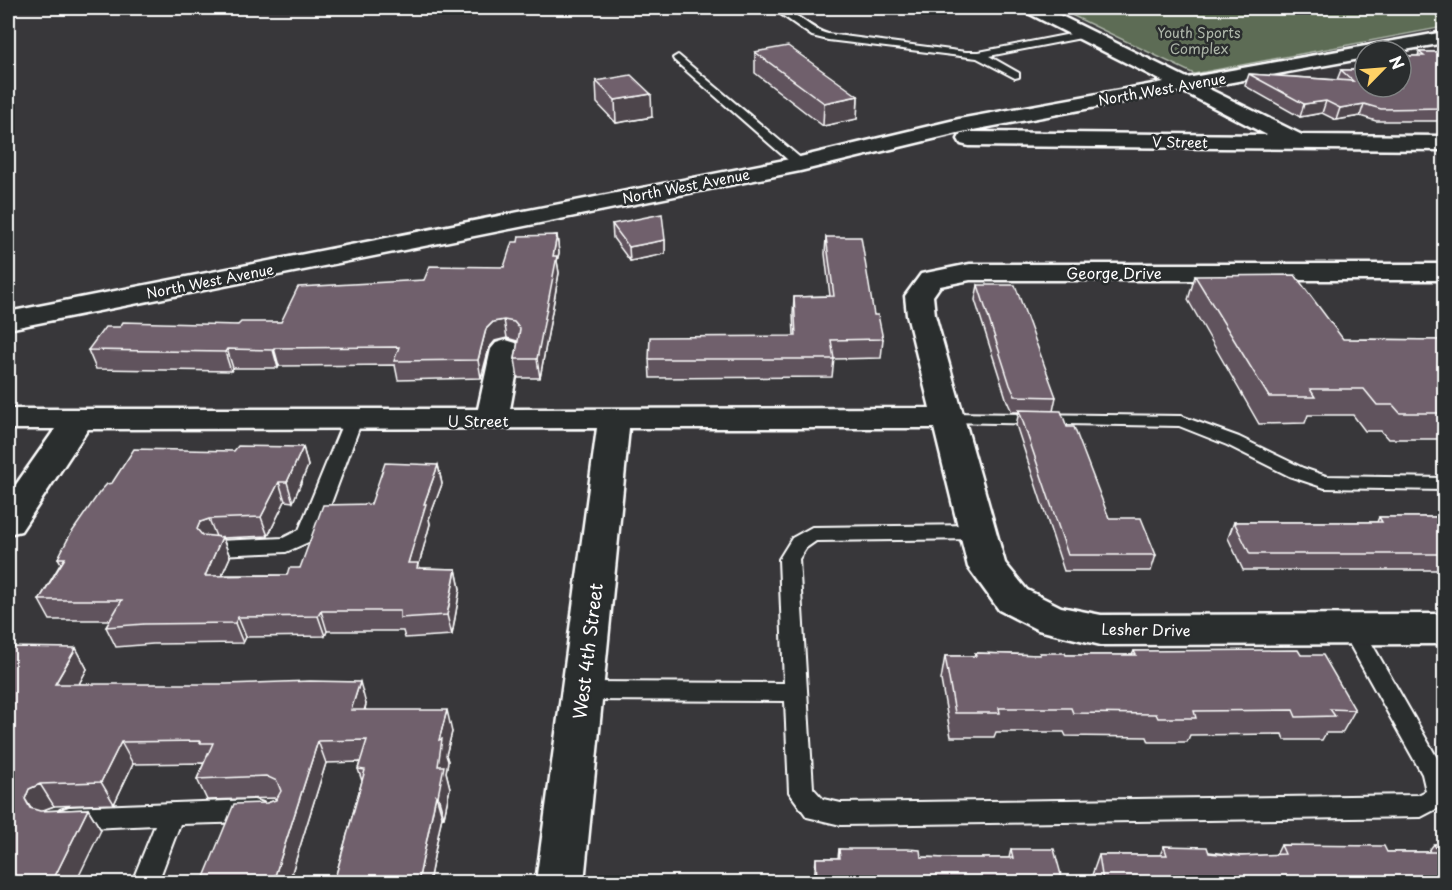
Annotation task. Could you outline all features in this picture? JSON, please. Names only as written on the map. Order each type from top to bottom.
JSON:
[{"type":"street","points":[[1032,8],[1188,84],[1302,144]]},
{"type":"street","name":"North West Avenue","points":[[1413,43],[1444,37]]},
{"type":"street","name":"North West Avenue","points":[[8,321],[801,164],[959,126],[1353,53]]},
{"type":"street","name":"V Street","points":[[916,138],[1302,144],[1444,143]]},
{"type":"street","name":"George Drive","points":[[950,418],[921,315],[919,296],[931,280],[970,272],[1444,272]]},
{"type":"street","points":[[492,420],[506,349]]},
{"type":"street","name":"U Street","points":[[8,419],[950,418]]},
{"type":"street","name":"Lesher Drive","points":[[950,418],[987,567],[1012,600],[1052,620],[1101,630],[1444,629]]},
{"type":"street","points":[[8,522],[78,420]]},
{"type":"street","name":"West 4th Street","points":[[560,882],[614,420]]},
{"type":"lane","points":[[777,8],[816,34],[828,38],[966,55],[980,55],[1086,34]]},
{"type":"lane","points":[[980,55],[1015,75]]},
{"type":"lane","points":[[678,58],[801,164]]},
{"type":"lane","points":[[950,418],[1181,421],[1233,441],[1296,472],[1325,482],[1444,484]]},
{"type":"lane","points":[[217,548],[286,545],[306,535],[314,522],[353,420]]},
{"type":"lane","points":[[979,532],[812,534],[799,543],[789,559],[801,792],[816,809],[841,814],[1421,806],[1439,796],[1434,773],[1352,629]]},
{"type":"lane","points":[[582,691],[796,692]]},
{"type":"lane","points":[[54,819],[275,811]]},
{"type":"lane","points":[[145,882],[172,813]]},
{"type":"green space","name":"Youth Sports Complex","points":[[1057,8],[1444,8],[1444,27],[1380,39],[1353,39],[1353,44],[1194,74]]},
{"type":"building","points":[[788,46],[858,96],[824,103],[755,52]]},
{"type":"building","points":[[1419,52],[1444,52],[1444,108],[1381,109],[1364,104],[1340,108],[1326,101],[1304,104],[1249,74],[1353,81],[1353,99],[1413,99],[1413,56],[1424,56]]},
{"type":"building","points":[[1341,70],[1353,70],[1353,81]]},
{"type":"building","points":[[631,75],[651,94],[615,100],[596,81]]},
{"type":"building","points":[[662,214],[665,240],[629,247],[612,224]]},
{"type":"building","points":[[557,235],[553,256],[557,256],[537,359],[515,359],[520,329],[514,322],[504,320],[493,322],[486,329],[478,360],[394,361],[399,347],[227,349],[225,352],[88,350],[105,327],[120,327],[123,322],[238,325],[241,322],[281,322],[298,287],[424,280],[430,266],[504,267],[512,242],[518,242],[519,236]]},
{"type":"building","points":[[826,237],[861,237],[874,315],[878,315],[883,339],[831,340],[834,359],[649,359],[650,337],[796,336],[794,297],[834,296]]},
{"type":"building","points":[[1295,275],[1343,339],[1444,340],[1444,413],[1400,413],[1393,405],[1377,405],[1364,389],[1310,389],[1315,397],[1269,397],[1195,276]]},
{"type":"building","points":[[978,285],[1015,285],[1056,397],[1015,396]]},
{"type":"building","points":[[1019,410],[1061,411],[1067,427],[1074,427],[1109,518],[1141,518],[1156,555],[1068,555]]},
{"type":"building","points":[[238,446],[303,447],[287,482],[279,482],[261,517],[209,519],[200,522],[197,529],[202,535],[222,537],[205,576],[287,575],[289,568],[300,568],[323,505],[371,504],[385,463],[438,465],[424,504],[426,504],[408,563],[418,563],[417,568],[456,569],[447,615],[400,618],[400,611],[321,611],[318,616],[238,617],[235,623],[144,624],[106,627],[122,600],[39,600],[65,558],[58,558],[70,535],[99,493],[107,484],[112,483],[134,449],[234,451]]},
{"type":"building","points":[[1379,517],[1444,517],[1444,554],[1250,554],[1234,522],[1382,522]]},
{"type":"building","points":[[8,647],[76,648],[55,684],[360,682],[351,710],[447,710],[439,740],[442,739],[438,766],[444,766],[418,882],[334,882],[365,770],[358,769],[367,740],[318,741],[273,882],[202,882],[234,804],[267,803],[276,800],[281,791],[277,781],[266,776],[197,779],[213,743],[200,743],[201,741],[121,742],[101,782],[40,784],[29,789],[25,799],[30,808],[40,811],[88,809],[52,882],[8,882]]},
{"type":"building","points":[[1298,650],[1301,655],[1323,655],[1355,710],[1330,709],[1335,716],[1296,717],[1293,710],[1194,711],[1196,718],[1158,718],[1156,714],[1073,713],[1071,708],[999,708],[1000,713],[955,713],[945,656],[976,656],[975,653],[1136,655],[1134,651]]},
{"type":"building","points":[[1434,844],[1444,844],[1444,882],[1103,882],[1099,855],[1167,855],[1164,846],[1207,847],[1209,853],[1241,856],[1285,854],[1281,845],[1384,846],[1387,852],[1438,852]]},
{"type":"building","points":[[839,849],[920,850],[921,857],[1013,858],[1011,849],[1054,849],[1063,882],[817,882],[816,858],[840,858]]}]
